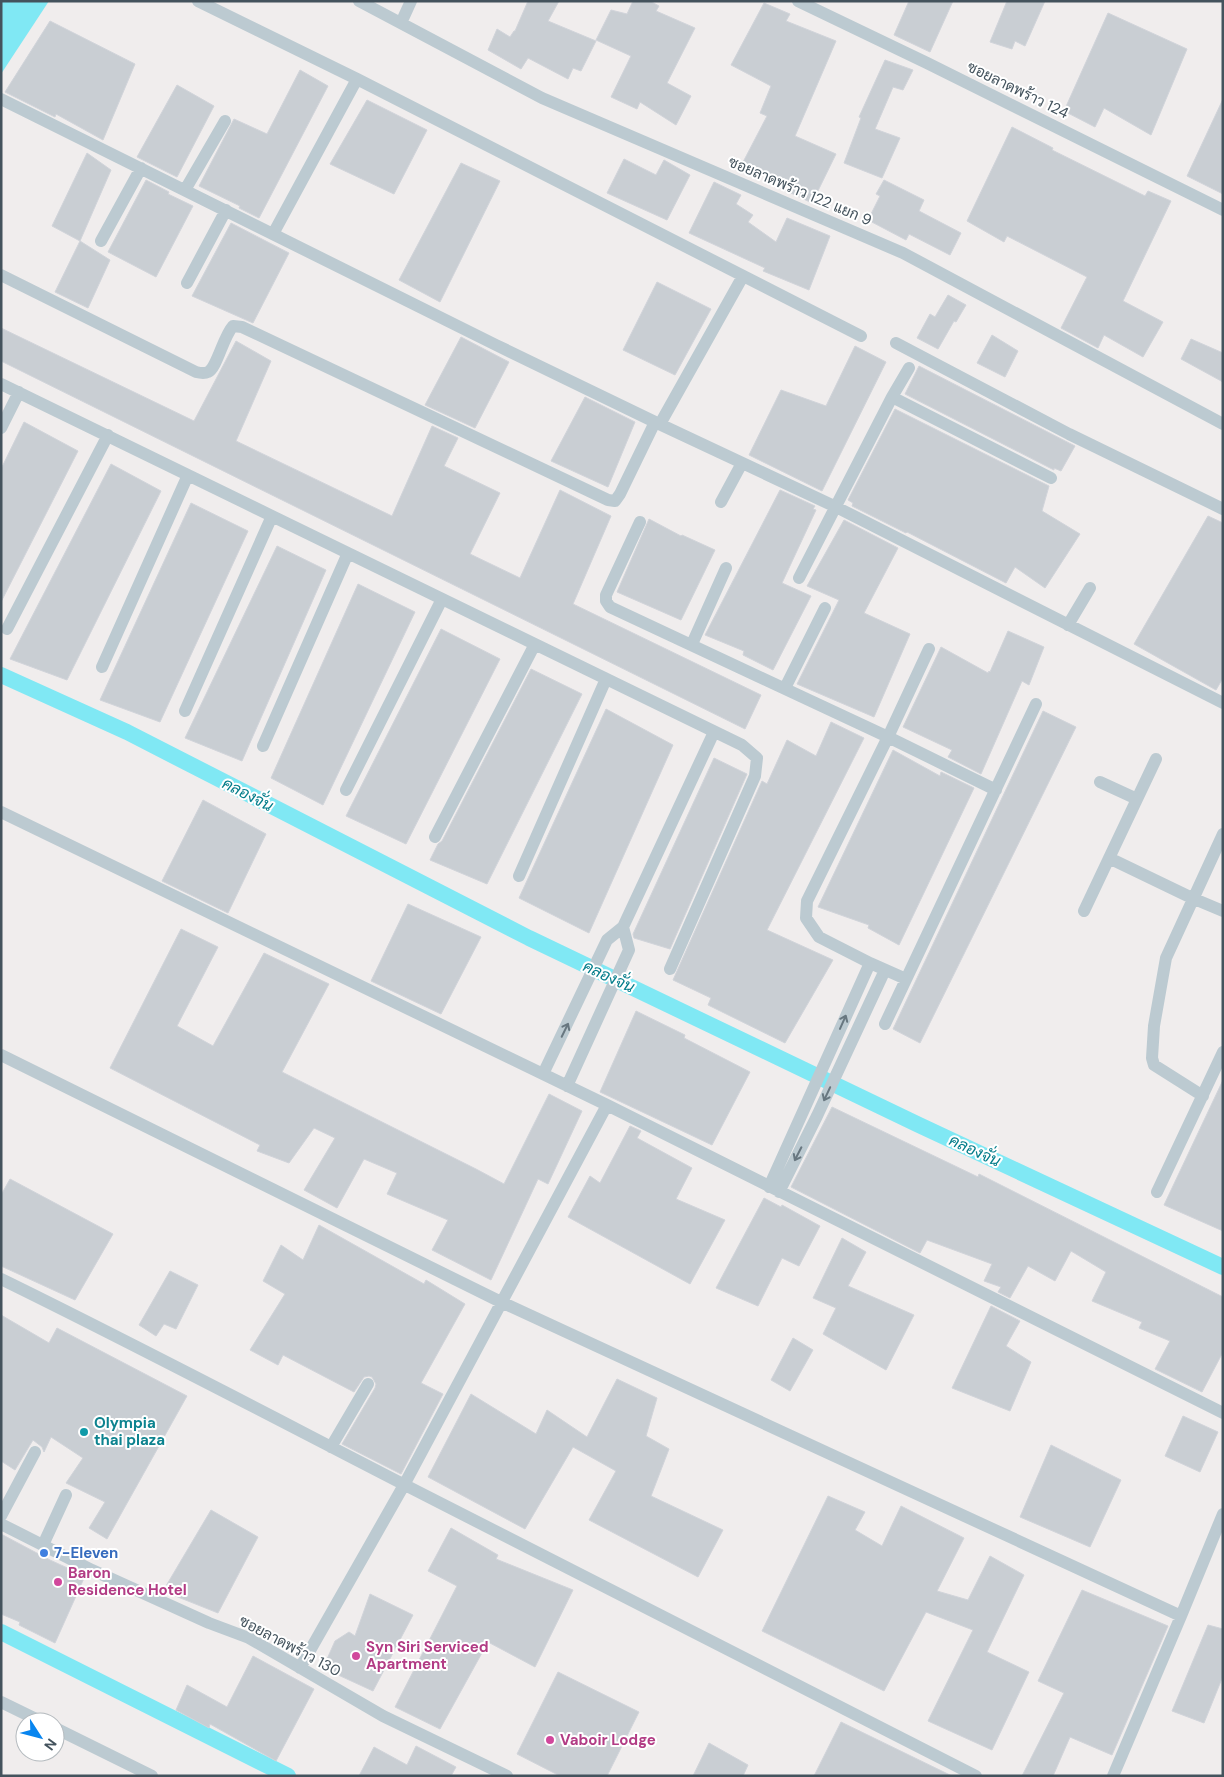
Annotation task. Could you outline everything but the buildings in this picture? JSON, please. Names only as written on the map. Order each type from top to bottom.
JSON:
[{"type":"street","points":[[198,1],[357,79],[861,336]]},
{"type":"street","name":"ซอยลาดพร้าว 122 แยก 9","points":[[359,1],[542,98],[903,253],[1223,424]]},
{"type":"street","points":[[401,23],[411,1]]},
{"type":"street","name":"ซอยลาดพร้าว 124","points":[[798,1],[1223,210]]},
{"type":"street","points":[[273,234],[357,79]]},
{"type":"street","points":[[1,99],[658,423],[836,507],[1068,625],[1222,700]]},
{"type":"street","points":[[185,190],[225,120]]},
{"type":"street","points":[[102,241],[141,168]]},
{"type":"street","points":[[187,283],[226,210]]},
{"type":"street","points":[[1,275],[196,372],[206,373],[213,369],[226,333],[233,326],[242,327],[608,500],[615,500],[620,494],[658,423],[743,276]]},
{"type":"street","points":[[896,343],[1069,434],[1223,509]]},
{"type":"street","points":[[800,578],[892,397],[909,368]]},
{"type":"street","points":[[1,384],[742,745],[757,758],[755,776],[670,969]]},
{"type":"street","points":[[1,428],[19,392]]},
{"type":"street","points":[[892,397],[1052,478]]},
{"type":"street","points":[[6,629],[108,435]]},
{"type":"street","points":[[721,502],[742,463]]},
{"type":"street","points":[[102,667],[188,474]]},
{"type":"street","points":[[185,711],[272,516]]},
{"type":"street","points":[[640,522],[606,595],[606,601],[610,606],[996,790]]},
{"type":"street","points":[[263,746],[348,553]]},
{"type":"street","points":[[692,644],[726,568]]},
{"type":"street","points":[[1068,625],[1090,588]]},
{"type":"street","points":[[346,790],[442,599]]},
{"type":"street","points":[[785,688],[825,608]]},
{"type":"street","points":[[435,837],[535,644]]},
{"type":"street","points":[[906,979],[819,937],[806,918],[807,901],[929,649]]},
{"type":"street","points":[[519,876],[606,679]]},
{"type":"street","points":[[885,1024],[1036,704]]},
{"type":"street","points":[[543,1074],[607,940],[623,927],[714,732]]},
{"type":"street","points":[[1084,911],[1156,759]]},
{"type":"street","points":[[1100,782],[1137,799]]},
{"type":"street","points":[[1,812],[608,1105],[1223,1413]]},
{"type":"street","points":[[1203,1096],[1154,1065],[1152,1058],[1154,1026],[1166,958],[1223,834]]},
{"type":"street","points":[[1109,858],[1223,911]]},
{"type":"street","points":[[567,1086],[629,950],[623,927]]},
{"type":"street","points":[[774,1189],[802,1114],[870,963]]},
{"type":"street","points":[[774,1189],[815,1119],[885,970]]},
{"type":"street","points":[[1157,1192],[1223,1052]]},
{"type":"street","points":[[829,1054],[840,1066]]},
{"type":"street","points":[[1,1055],[501,1302],[1181,1616]]},
{"type":"street","points":[[300,1668],[404,1485],[608,1105]]},
{"type":"street","points":[[802,1114],[815,1119]]},
{"type":"street","points":[[1,1279],[120,1338],[404,1485],[749,1658],[976,1776]]},
{"type":"street","points":[[331,1447],[368,1384]]},
{"type":"street","points":[[1,1516],[35,1452]]},
{"type":"street","points":[[43,1545],[66,1495]]},
{"type":"street","points":[[1113,1776],[1223,1514]]},
{"type":"street","name":"ซอยลาดพร้าว 130","points":[[1,1524],[92,1570],[202,1620],[248,1638],[383,1716],[507,1776]]},
{"type":"street","points":[[1,1702],[22,1712]]},
{"type":"street","points":[[65,1733],[152,1776]]},
{"type":"water","points":[[1,1],[49,1],[1,74]]},
{"type":"waterway","name":"คลองจั่น","points":[[1,675],[127,732],[529,938],[919,1125],[1223,1267]]},
{"type":"waterway","points":[[1,1632],[288,1776]]},
{"type":"place","name":"Olympia thai plaza","points":[[84,1432]]},
{"type":"place","name":"7-Eleven","points":[[44,1553]]},
{"type":"place","name":"Baron Residence Hotel","points":[[58,1582]]},
{"type":"place","name":"Syn Siri Serviced Apartment","points":[[356,1656]]},
{"type":"place","name":"Vaboir Lodge","points":[[550,1740]]}]
